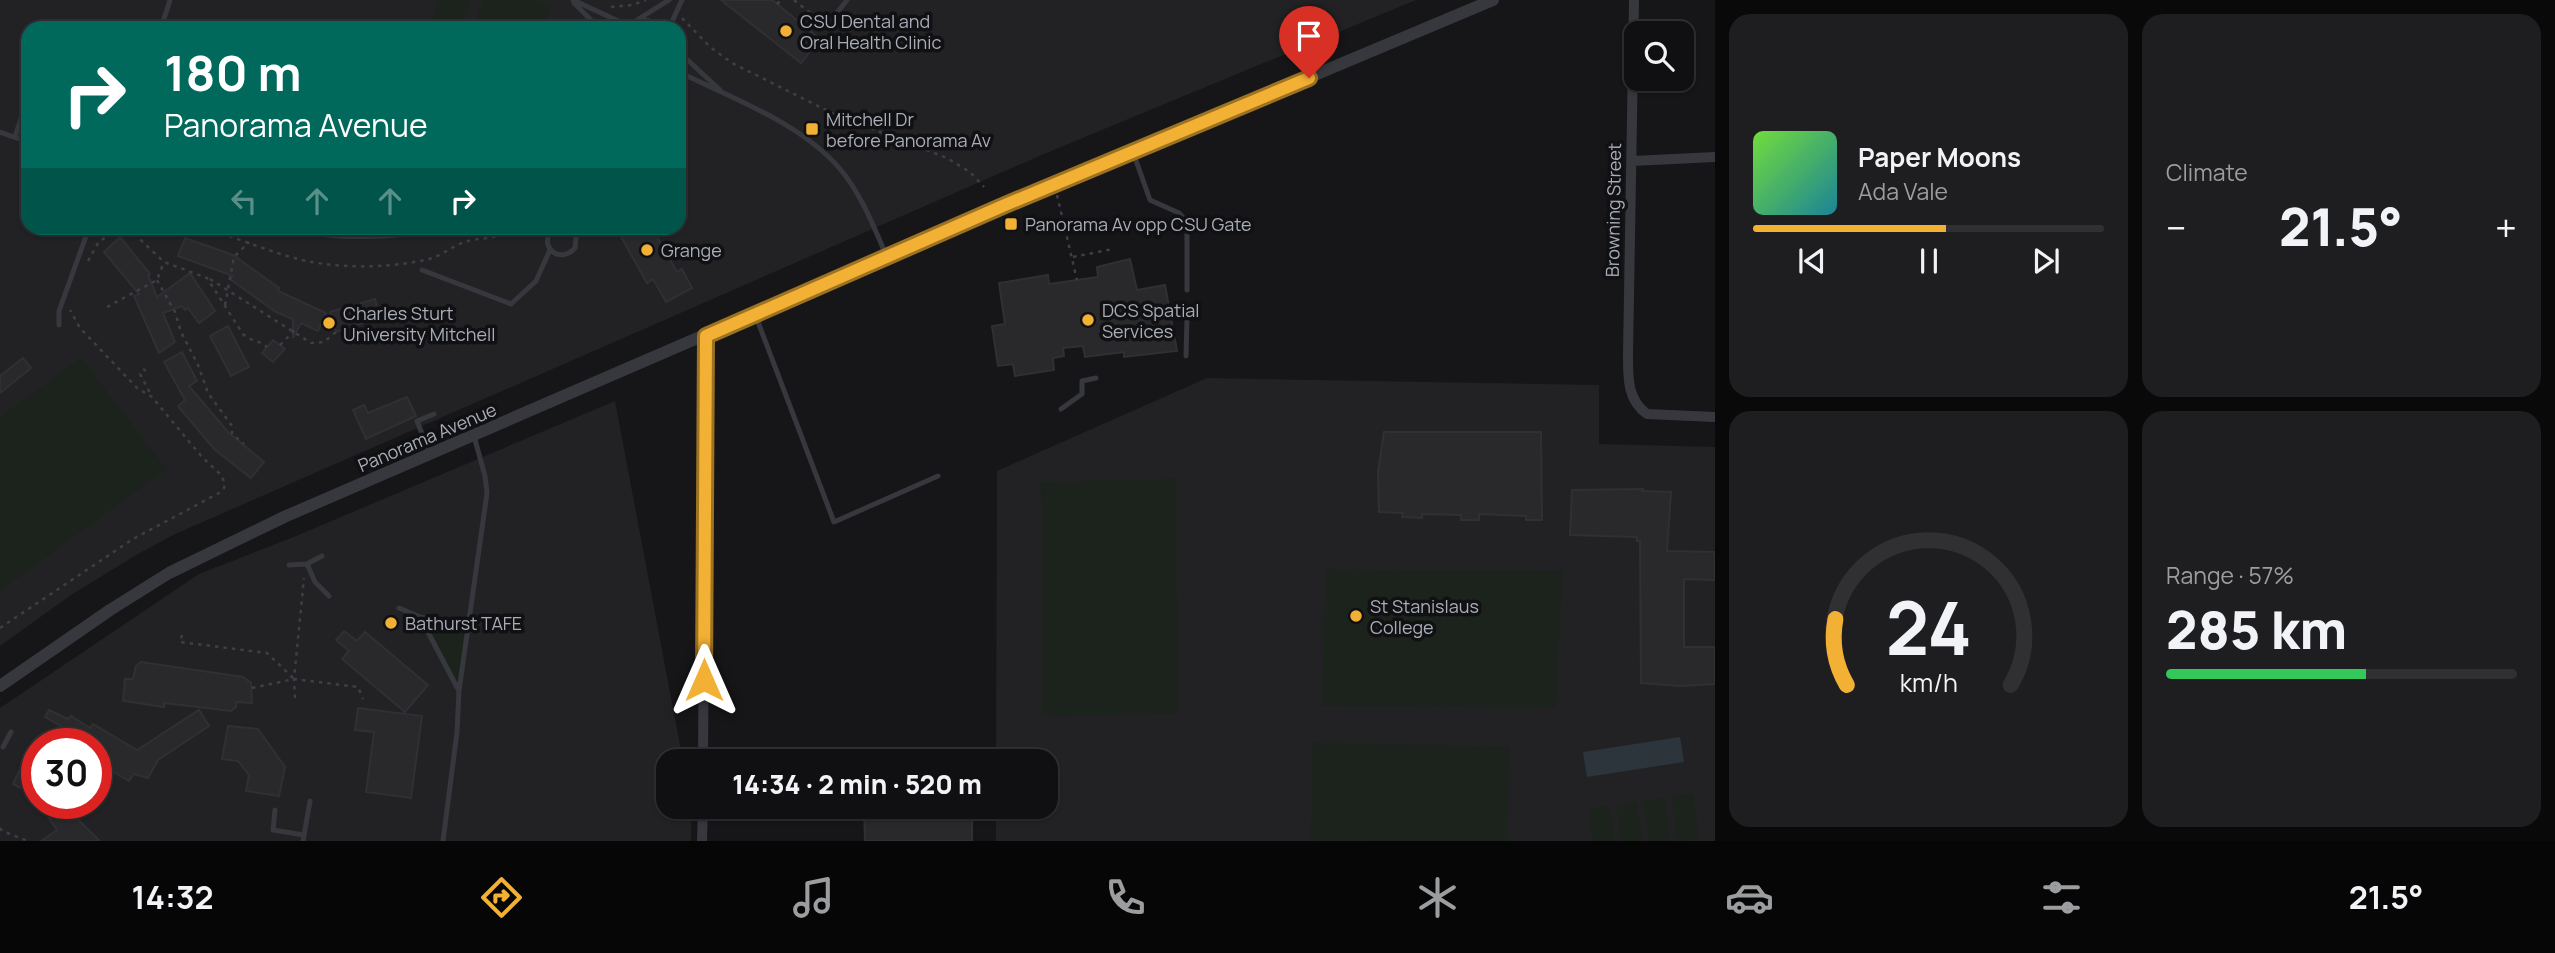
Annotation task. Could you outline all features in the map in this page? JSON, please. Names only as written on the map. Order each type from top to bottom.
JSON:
[{"type":"street","points":[[1054,185],[1493,0]]},
{"type":"street","name":"Browning Street","points":[[1634,0],[1628,370],[1631,394],[1639,408],[1647,414],[1715,417]]},
{"type":"street","points":[[1632,161],[1715,157]]},
{"type":"street","name":"Panorama Avenue","points":[[0,686],[110,610],[203,555],[430,454],[1054,185]]},
{"type":"street","points":[[703,749],[706,336]]},
{"type":"street","points":[[702,841],[703,819]]},
{"type":"lane","points":[[163,21],[170,0]]},
{"type":"lane","points":[[572,0],[614,21]]},
{"type":"lane","points":[[572,0],[592,21]]},
{"type":"lane","points":[[634,21],[669,0]]},
{"type":"lane","points":[[671,21],[682,0]]},
{"type":"lane","points":[[826,27],[847,0]]},
{"type":"lane","points":[[634,21],[651,21]]},
{"type":"lane","points":[[686,59],[725,95]]},
{"type":"lane","points":[[686,76],[795,130],[829,157],[850,181],[888,257]]},
{"type":"lane","points":[[15,137],[21,118]]},
{"type":"lane","points":[[0,132],[21,139]]},
{"type":"lane","points":[[1133,152],[1150,201],[1179,213],[1186,222],[1187,290]]},
{"type":"lane","points":[[59,326],[59,311],[86,235]]},
{"type":"lane","points":[[328,235],[402,235]]},
{"type":"lane","points":[[422,270],[511,304],[536,281],[550,250],[549,235]]},
{"type":"lane","points":[[550,250],[561,256],[571,252],[577,242],[575,235]]},
{"type":"lane","points":[[755,314],[834,522],[938,476]]},
{"type":"lane","points":[[1186,356],[1187,319]]},
{"type":"lane","points":[[1061,409],[1082,394],[1082,381],[1096,378]]},
{"type":"lane","points":[[430,454],[417,421],[434,414]]},
{"type":"lane","points":[[443,841],[457,732],[459,691],[487,493],[474,436]]},
{"type":"lane","points":[[289,565],[307,564],[322,556]]},
{"type":"lane","points":[[307,564],[315,582],[329,596]]},
{"type":"lane","points":[[399,608],[420,617],[469,624]]},
{"type":"lane","points":[[420,617],[459,691]]},
{"type":"lane","points":[[3,747],[11,732]]},
{"type":"lane","points":[[275,810],[273,830],[303,838],[310,801]]},
{"type":"path","points":[[604,4],[624,7],[646,0]]},
{"type":"path","points":[[777,4],[781,0]]},
{"type":"path","points":[[794,0],[819,20],[810,31]]},
{"type":"path","points":[[675,12],[684,21]]},
{"type":"path","points":[[686,23],[710,47],[732,63],[834,114],[947,158],[970,172],[984,187]]},
{"type":"path","points":[[1054,185],[1077,280]]},
{"type":"path","points":[[85,266],[98,243],[108,235]]},
{"type":"path","points":[[135,235],[164,262],[207,278],[311,343],[318,344],[336,332]]},
{"type":"path","points":[[226,235],[300,260],[376,266],[425,260],[465,242],[503,235]]},
{"type":"path","points":[[225,306],[234,257],[248,242]]},
{"type":"path","points":[[1073,257],[1113,249]]},
{"type":"path","points":[[107,307],[157,280],[164,262]]},
{"type":"path","points":[[207,278],[243,334],[267,347]]},
{"type":"path","points":[[157,280],[175,313],[208,393],[232,426],[232,434],[244,444]]},
{"type":"path","points":[[70,308],[69,313],[80,328],[137,388],[152,397]]},
{"type":"path","points":[[280,345],[296,325]]},
{"type":"path","points":[[0,628],[133,539],[219,494],[224,488],[225,482],[220,474],[202,457],[152,397],[140,374],[145,370],[143,369]]},
{"type":"path","points":[[295,698],[302,588],[307,564]]},
{"type":"path","points":[[182,635],[180,642],[267,653],[295,679]]},
{"type":"path","points":[[252,688],[295,679],[358,687],[363,699]]},
{"type":"path","points":[[0,828],[28,841]]},
{"type":"shaded area","name":"Charles Sturt University Mitchell","points":[[0,0],[1416,0],[1044,154],[173,535],[71,595],[0,646]]},
{"type":"shaded area","points":[[439,0],[472,0],[463,21],[430,21]]},
{"type":"shaded area","points":[[484,0],[536,0],[552,7],[546,21],[475,21]]},
{"type":"shaded area","points":[[81,358],[166,469],[0,591],[0,417]]},
{"type":"shaded area","name":"St Stanislaus College","points":[[1207,378],[1599,385],[1599,444],[1715,447],[1715,841],[996,841],[996,819],[1058,819],[1058,749],[996,749],[997,471]]},
{"type":"shaded area","name":"Bathurst TAFE","points":[[615,401],[681,749],[656,749],[656,819],[692,819],[691,841],[0,841],[0,708],[199,574],[296,536]]},
{"type":"shaded area","points":[[1175,479],[1178,714],[1042,716],[1041,482]]},
{"type":"shaded area","points":[[1326,569],[1562,571],[1556,707],[1322,706]]},
{"type":"shaded area","points":[[420,617],[469,624],[459,691]]},
{"type":"shaded area","points":[[1680,737],[1684,762],[1587,777],[1583,752]]},
{"type":"shaded area","points":[[1313,743],[1509,746],[1507,841],[1311,840]]},
{"type":"shaded area","points":[[1693,793],[1699,838],[1677,841],[1671,796]]},
{"type":"shaded area","points":[[1665,798],[1670,841],[1649,841],[1643,801]]},
{"type":"shaded area","points":[[1637,802],[1642,841],[1621,841],[1616,805]]},
{"type":"shaded area","points":[[1610,806],[1615,841],[1593,841],[1589,809]]},
{"type":"building","name":"CSU Dental and Oral Health Clinic","points":[[721,0],[772,0],[820,39],[801,63]]},
{"type":"building","name":"Grange","points":[[620,235],[656,235],[677,272],[682,269],[692,288],[666,302],[653,279],[647,283]]},
{"type":"building","points":[[120,237],[150,274],[148,275],[157,297],[190,273],[215,311],[199,323],[188,308],[185,310],[182,306],[163,313],[175,342],[159,353],[134,296],[139,294],[104,252]]},
{"type":"building","points":[[185,238],[233,255],[279,288],[278,291],[326,313],[318,331],[301,323],[293,338],[293,319],[276,312],[230,279],[233,276],[178,256]]},
{"type":"building","name":"DCS Spatial Services","points":[[1130,259],[1137,290],[1165,285],[1177,351],[1124,357],[1124,352],[1085,357],[1083,346],[1063,348],[1064,356],[1053,358],[1054,370],[1015,376],[1013,364],[998,366],[992,326],[1005,324],[999,283],[1048,275],[1049,284],[1098,277],[1097,267]]},
{"type":"building","points":[[375,299],[380,317],[336,332],[330,312]]},
{"type":"building","points":[[228,326],[249,367],[231,376],[210,336]]},
{"type":"building","points":[[273,340],[285,349],[273,362],[262,353]]},
{"type":"building","points":[[182,352],[197,381],[189,386],[228,432],[264,462],[251,478],[214,449],[178,406],[185,400],[164,362]]},
{"type":"building","points":[[23,358],[31,368],[0,393],[0,376]]},
{"type":"building","points":[[407,397],[416,416],[366,439],[353,410],[364,405],[368,413]]},
{"type":"building","points":[[1384,432],[1541,432],[1542,520],[1526,520],[1526,516],[1479,514],[1479,520],[1461,520],[1461,515],[1422,514],[1422,518],[1402,517],[1403,513],[1379,512],[1378,472]]},
{"type":"building","points":[[1643,489],[1671,492],[1667,551],[1715,552],[1715,580],[1684,579],[1684,647],[1715,647],[1715,684],[1680,686],[1641,683],[1640,541],[1637,541],[1637,537],[1570,535],[1572,490]]},
{"type":"building","points":[[344,631],[357,641],[365,632],[428,685],[405,712],[342,659],[349,651],[336,640]]},
{"type":"building","points":[[141,662],[243,677],[251,683],[252,703],[236,702],[236,707],[231,711],[164,703],[164,707],[123,701],[125,679],[133,679],[136,666]]},
{"type":"building","points":[[358,708],[422,716],[411,798],[366,792],[374,732],[355,730]]},
{"type":"building","points":[[49,710],[68,719],[71,716],[90,728],[64,728],[45,717]]},
{"type":"building","points":[[199,710],[209,726],[158,760],[148,778],[134,774],[129,781],[112,771],[112,735],[137,750]]},
{"type":"building","points":[[228,726],[258,729],[285,767],[279,796],[246,791],[249,775],[238,761],[222,759]]},
{"type":"building","points":[[21,767],[21,788],[13,784]]},
{"type":"building","points":[[50,819],[77,819],[100,841],[41,841],[57,830]]},
{"type":"building","points":[[864,819],[972,819],[972,841],[865,841]]},
{"type":"place","name":"CSU Dental and Oral Health Clinic","points":[[786,31]]},
{"type":"place","name":"Mitchell Dr before Panorama Av","points":[[812,129]]},
{"type":"place","name":"Panorama Av opp CSU Gate","points":[[1011,224]]},
{"type":"place","name":"Grange","points":[[647,250]]},
{"type":"place","name":"DCS Spatial Services","points":[[1088,320]]},
{"type":"place","name":"Charles Sturt University Mitchell","points":[[329,323]]},
{"type":"place","name":"St Stanislaus College","points":[[1356,616]]},
{"type":"place","name":"Bathurst TAFE","points":[[391,623]]},
{"type":"route","points":[[704,680],[706,336],[1005,205],[1309,78]]}]
